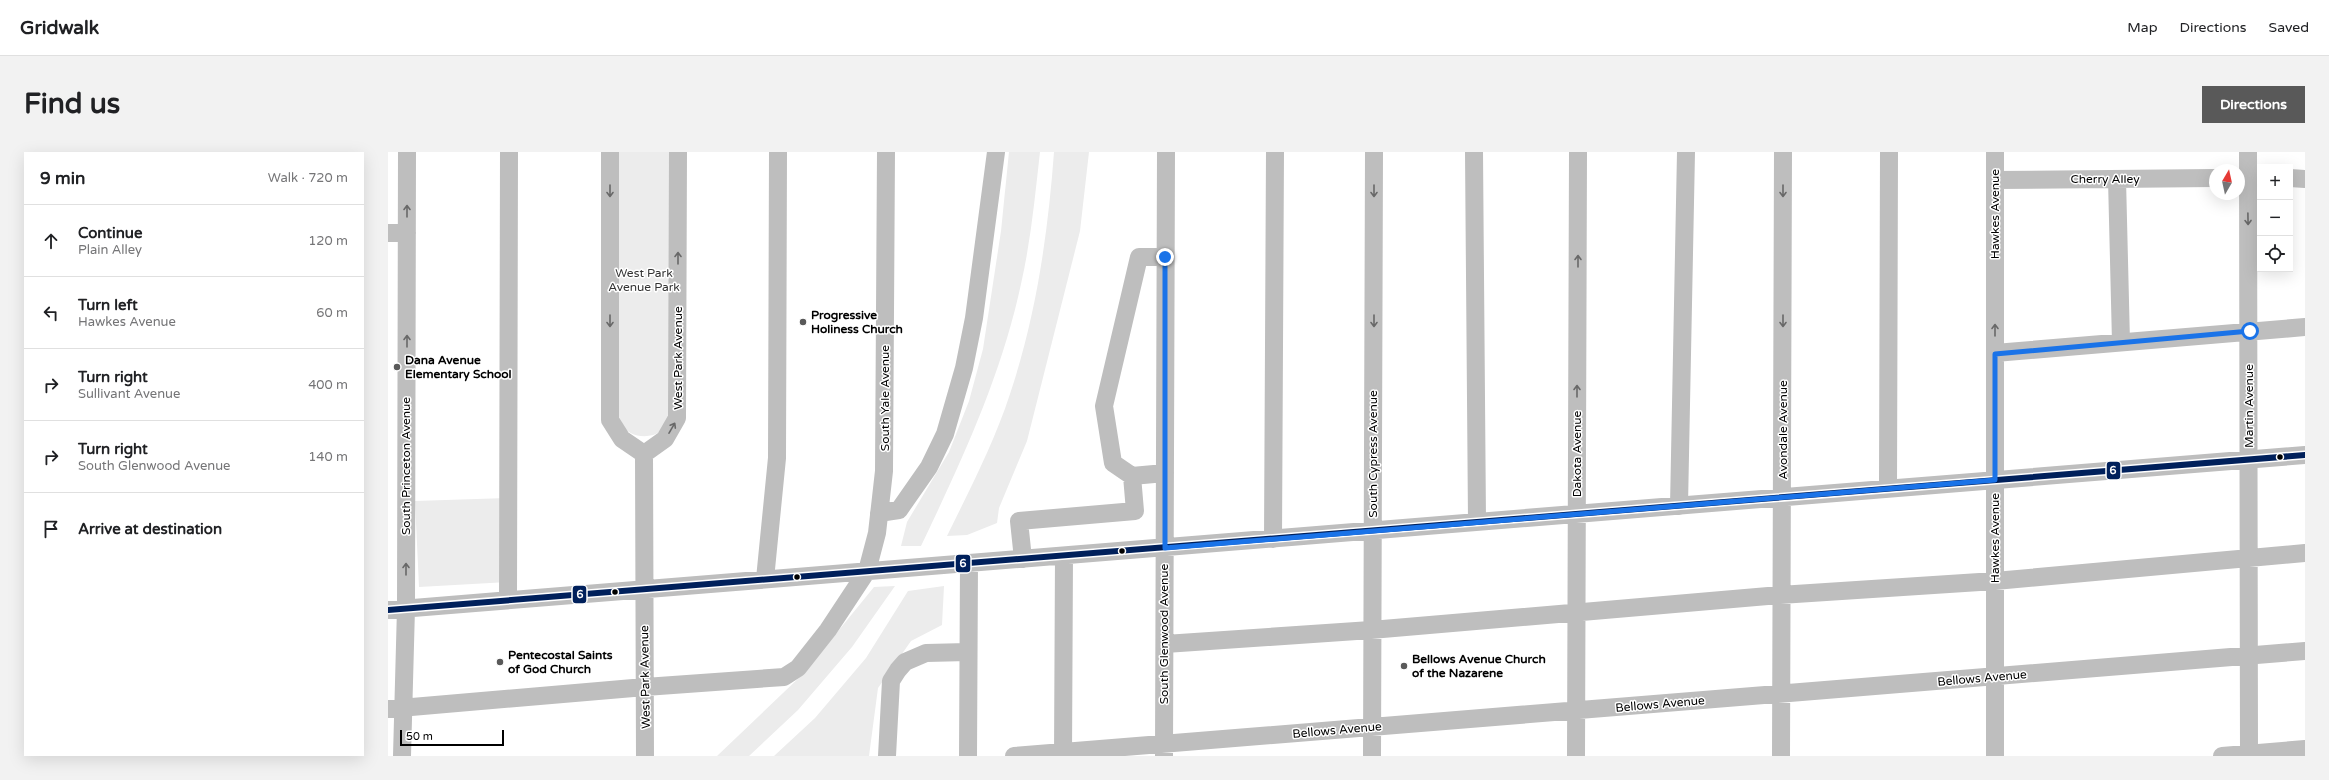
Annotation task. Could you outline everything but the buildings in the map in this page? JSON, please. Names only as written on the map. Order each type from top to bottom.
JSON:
[{"type":"street","name":"South Princeton Avenue","points":[[402,756],[396,708],[406,608],[407,152]]},
{"type":"street","points":[[508,600],[509,152]]},
{"type":"street","points":[[610,152],[610,420],[622,439],[644,454]]},
{"type":"street","name":"West Park Avenue","points":[[645,756],[644,454],[665,439],[678,418],[678,152]]},
{"type":"street","points":[[765,579],[777,458],[778,152]]},
{"type":"street","name":"South Yale Avenue","points":[[396,708],[645,687],[784,678],[798,668],[828,630],[867,571],[877,533],[884,471],[886,152]]},
{"type":"street","points":[[879,513],[899,510],[929,467],[945,434],[964,368],[974,318],[996,152]]},
{"type":"street","name":"South Glenwood Avenue","points":[[1164,750],[1166,152]]},
{"type":"street","points":[[1273,539],[1274,152]]},
{"type":"street","name":"South Cypress Avenue","points":[[1372,756],[1371,630],[1373,531],[1374,152]]},
{"type":"street","points":[[1474,152],[1477,522]]},
{"type":"street","name":"Dakota Avenue","points":[[1576,756],[1575,613],[1577,514],[1578,152]]},
{"type":"street","points":[[1679,506],[1686,152]]},
{"type":"street","name":"Avondale Avenue","points":[[1781,756],[1782,694],[1780,595],[1783,498],[1783,152]]},
{"type":"street","points":[[1888,489],[1889,152]]},
{"type":"street","name":"Hawkes Avenue","points":[[1995,152],[1995,756]]},
{"type":"street","name":"Martin Avenue","points":[[2248,152],[2250,331],[2249,755]]},
{"type":"street","name":"Cherry Alley","points":[[1995,180],[2209,178]]},
{"type":"street","points":[[2293,178],[2305,178]]},
{"type":"street","points":[[2117,179],[2120,342]]},
{"type":"street","points":[[388,233],[407,233]]},
{"type":"street","points":[[1165,257],[1140,257],[1104,406],[1112,463],[1132,476],[1165,473]]},
{"type":"street","points":[[1995,354],[2305,327]]},
{"type":"street","points":[[388,610],[2305,455]]},
{"type":"street","points":[[1023,559],[1019,521],[1135,511],[1132,476]]},
{"type":"street","points":[[1164,644],[1371,630],[1780,595],[1995,581],[2305,553]]},
{"type":"street","points":[[1063,754],[1064,556]]},
{"type":"street","points":[[968,756],[969,563]]},
{"type":"street","name":"Bellows Avenue","points":[[1014,756],[1164,750],[1372,727],[2305,651]]},
{"type":"street","points":[[887,756],[891,681],[898,670],[905,662],[926,653],[968,652]]},
{"type":"street","points":[[2222,756],[2249,755],[2305,749]]},
{"type":"green space","name":"West Park Avenue Park","points":[[616,152],[672,152],[671,408],[668,420],[663,429],[651,436],[639,436],[629,432],[624,428],[618,419],[615,409]]},
{"type":"green space","points":[[1009,152],[1040,152],[1027,251],[1013,318],[1003,352],[979,418],[921,546],[901,546],[907,522],[949,452],[969,401],[983,349],[1001,231]]},
{"type":"green space","points":[[1054,152],[1089,152],[1080,231],[1027,441],[999,508],[997,523],[967,535],[947,536],[997,430],[1019,365],[1040,274]]},
{"type":"green space","points":[[507,498],[508,582],[419,587],[415,501]]},
{"type":"green space","points":[[895,586],[852,647],[798,710],[749,756],[717,756],[804,673],[874,587]]},
{"type":"green space","points":[[944,586],[942,625],[911,641],[878,688],[869,756],[774,756],[815,718],[866,658],[908,591]]},
{"type":"transit line","name":"6","points":[[388,610],[2305,455]]},
{"type":"place","name":"Progressive Holiness Church","points":[[803,322]]},
{"type":"place","name":"Dana Avenue Elementary School","points":[[397,367]]},
{"type":"place","name":"Pentecostal Saints of God Church","points":[[500,662]]},
{"type":"place","name":"Bellows Avenue Church of the Nazarene","points":[[1404,666]]},
{"type":"route","points":[[1165,257],[1165,548],[1995,480],[1995,354],[2250,331]]}]
